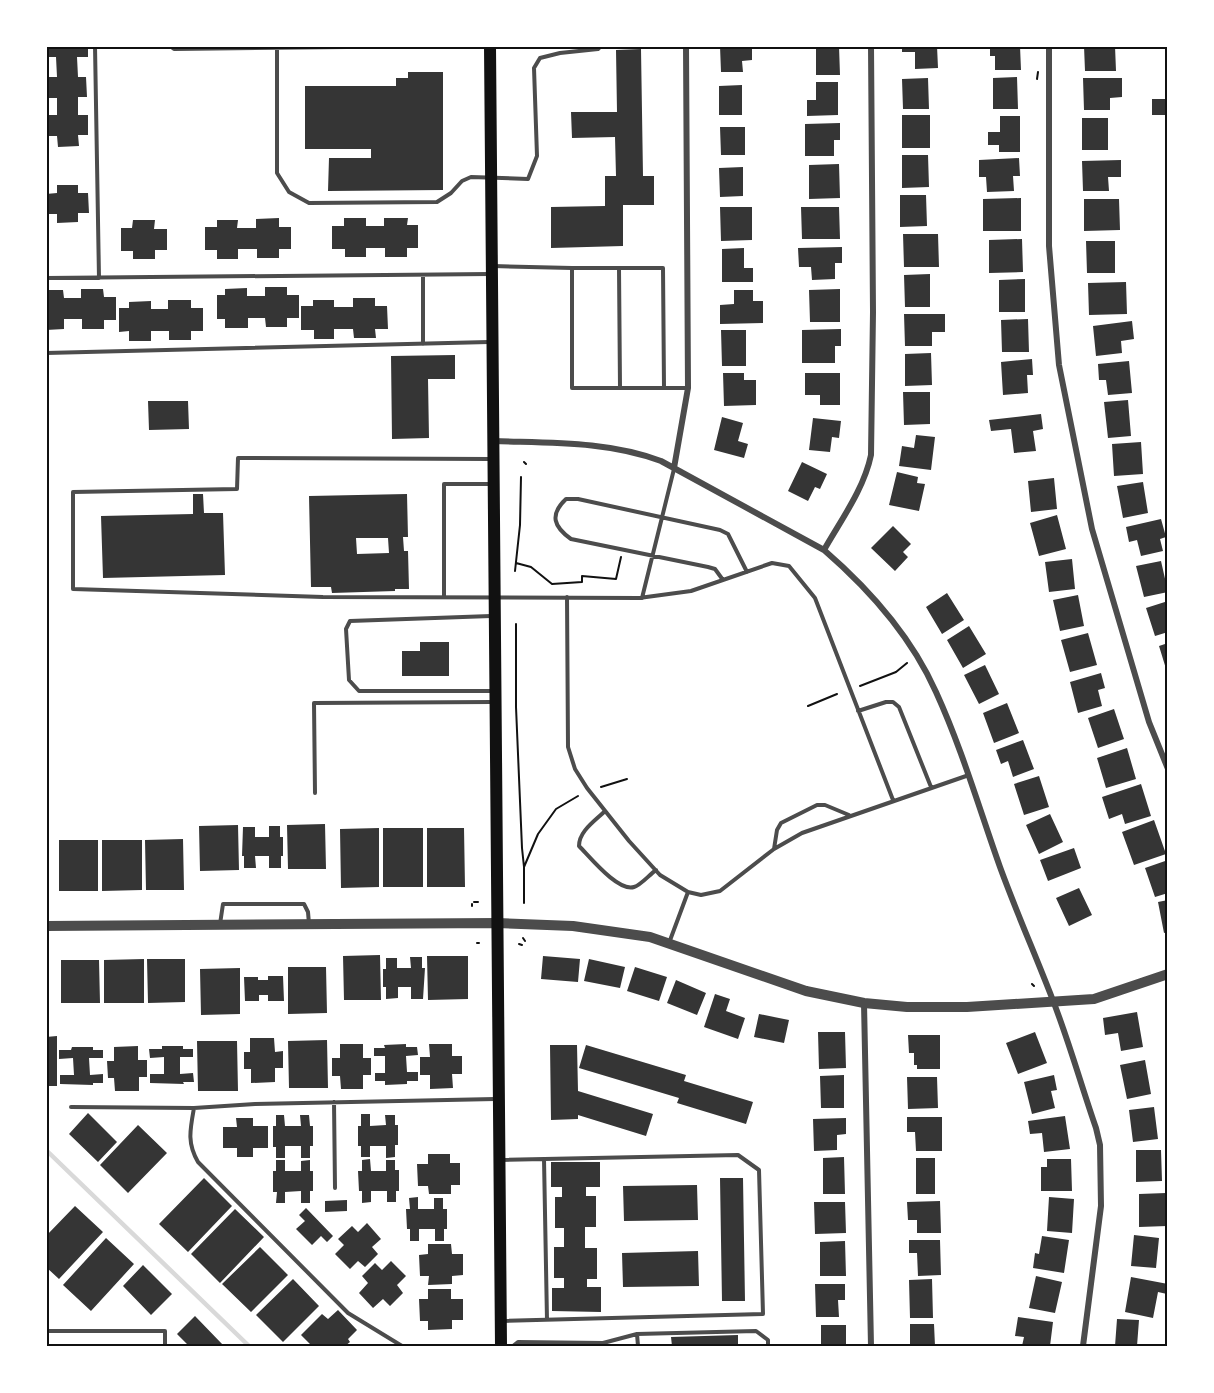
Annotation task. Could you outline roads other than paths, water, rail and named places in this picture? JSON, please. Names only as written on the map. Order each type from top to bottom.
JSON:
[{"type":"main road","points":[[490,46],[501,1347]]},
{"type":"street","points":[[674,468],[688,388],[686,46]]},
{"type":"street","points":[[824,550],[862,482],[871,455],[873,312],[871,46]]},
{"type":"street","points":[[1049,46],[1049,246],[1059,365],[1092,529],[1149,723],[1167,769]]},
{"type":"street","points":[[494,441],[619,448],[640,453],[674,468],[824,550],[869,594],[909,643],[936,690],[970,774],[1000,867],[1053,1000],[1100,1145],[1101,1206],[1083,1347]]},
{"type":"street","points":[[46,926],[498,923],[573,926],[650,937],[802,989],[864,1003],[908,1007],[967,1007],[1094,999],[1167,975]]},
{"type":"street","points":[[864,1003],[872,1347]]},
{"type":"lane","points":[[95,46],[99,278]]},
{"type":"lane","points":[[170,46],[174,49],[439,46]]},
{"type":"lane","points":[[277,47],[278,173],[289,192],[309,203],[437,202],[451,193],[462,181],[471,177],[528,179],[537,156],[534,68],[540,58],[560,53],[598,49],[601,46]]},
{"type":"lane","points":[[572,268],[572,388],[688,388]]},
{"type":"lane","points":[[619,268],[620,388]]},
{"type":"lane","points":[[46,278],[423,274],[492,270],[663,268],[664,388]]},
{"type":"lane","points":[[423,274],[423,344]]},
{"type":"lane","points":[[46,353],[493,342]]},
{"type":"lane","points":[[494,459],[238,458],[237,489],[73,492],[73,589],[322,597],[642,598],[691,591],[772,563],[789,567],[815,598],[892,801]]},
{"type":"lane","points":[[642,598],[674,468]]},
{"type":"lane","points":[[444,597],[444,484],[494,484]]},
{"type":"lane","points":[[723,580],[715,569],[708,567],[571,539],[560,531],[555,520],[558,506],[566,499],[578,499],[720,530],[728,534],[747,572]]},
{"type":"lane","points":[[567,597],[568,747],[575,769],[629,841],[660,875],[688,892],[701,895],[720,891],[774,849],[802,832],[970,774]]},
{"type":"lane","points":[[495,616],[350,621],[346,629],[349,680],[359,691],[496,697]]},
{"type":"lane","points":[[315,793],[314,703],[496,697]]},
{"type":"lane","points":[[858,711],[886,702],[893,702],[899,707],[931,787]]},
{"type":"lane","points":[[774,849],[777,830],[781,823],[817,805],[825,805],[850,816]]},
{"type":"lane","points":[[605,811],[586,829],[579,840],[579,846],[617,883],[627,888],[636,887],[656,870]]},
{"type":"lane","points":[[668,944],[688,892]]},
{"type":"lane","points":[[220,926],[223,904],[264,903],[304,904],[308,912],[309,924]]},
{"type":"lane","points":[[71,1107],[194,1108],[255,1104],[499,1099]]},
{"type":"lane","points":[[334,1102],[335,1188]]},
{"type":"lane","points":[[194,1108],[190,1132],[191,1150],[198,1162],[348,1313],[402,1347]]},
{"type":"lane","points":[[499,1160],[738,1155],[759,1170],[762,1314],[501,1321]]},
{"type":"lane","points":[[544,1159],[547,1320]]},
{"type":"lane","points":[[46,1331],[165,1331],[165,1347]]},
{"type":"lane","points":[[513,1347],[518,1342],[603,1343],[637,1334],[756,1331],[768,1340],[768,1347]]},
{"type":"lane","points":[[637,1334],[638,1347]]},
{"type":"waterway","points":[[46,1150],[249,1346]]}]
